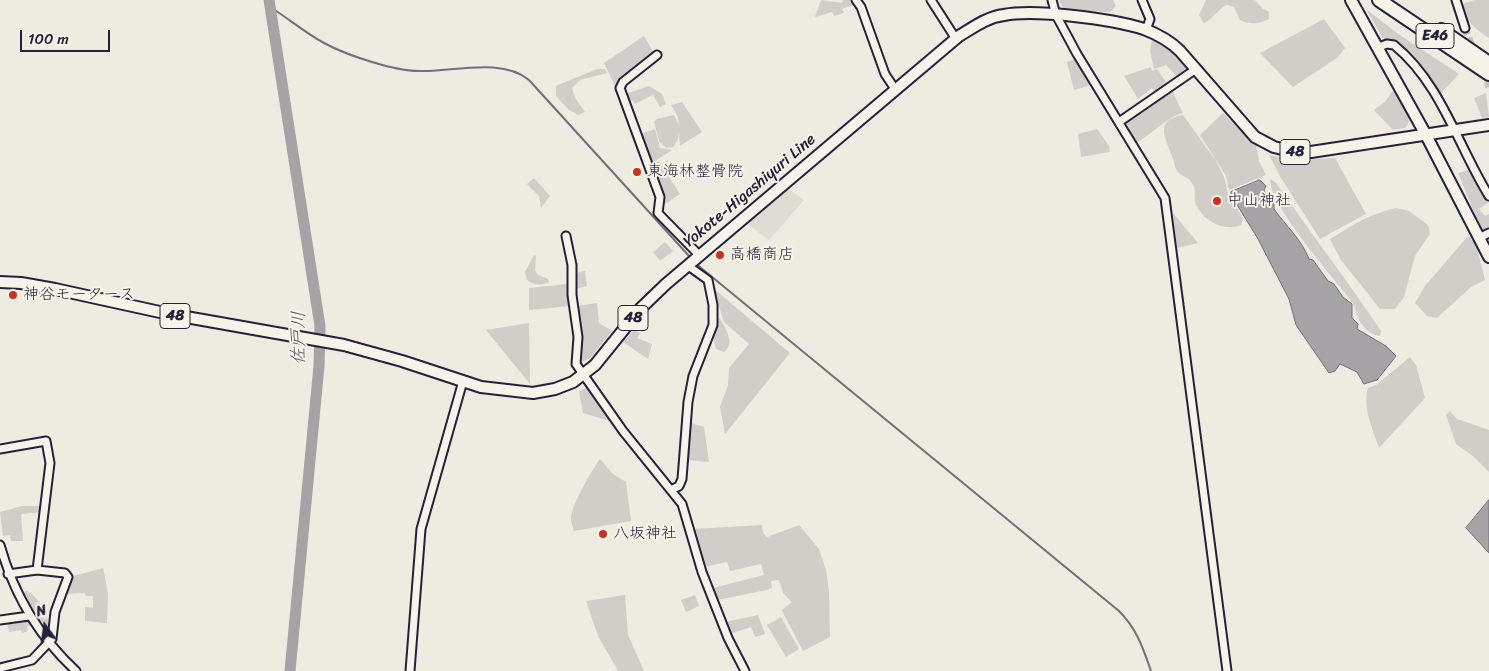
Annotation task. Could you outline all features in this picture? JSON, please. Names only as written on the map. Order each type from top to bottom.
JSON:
[{"type":"highway","name":"E46","points":[[1379,0],[1489,74]]},
{"type":"highway","name":"E46","points":[[1395,0],[1489,63]]},
{"type":"main road","points":[[1351,0],[1484,235],[1489,258]]},
{"type":"main road","name":"Yokote-Higashiyuri Line","points":[[0,282],[21,283],[55,289],[169,314],[344,345],[402,360],[463,381],[490,388],[533,393],[555,389],[582,375],[602,357],[641,308],[687,265],[895,89],[956,39],[988,18],[1018,13],[1056,15],[1125,24],[1146,30],[1174,45],[1250,132],[1274,147],[1294,152],[1311,152],[1489,124]]},
{"type":"street","points":[[856,0],[861,7],[885,74],[895,89]]},
{"type":"street","points":[[931,0],[956,39]]},
{"type":"street","points":[[1052,0],[1056,15],[1164,198],[1227,671]]},
{"type":"street","points":[[1142,0],[1150,19],[1146,30]]},
{"type":"street","points":[[1456,0],[1465,28]]},
{"type":"street","points":[[1379,47],[1387,44],[1394,45],[1412,62],[1431,88],[1489,196]]},
{"type":"street","points":[[657,55],[623,82],[620,88],[660,197],[658,213],[699,255]]},
{"type":"street","points":[[1119,122],[1196,70]]},
{"type":"street","points":[[566,236],[572,265],[572,295],[578,337],[576,364],[582,375],[682,504],[702,572],[728,638],[745,671]]},
{"type":"street","points":[[671,490],[679,486],[682,479],[688,402],[693,376],[713,325],[713,305],[708,280],[687,265]]},
{"type":"street","points":[[410,671],[422,529],[463,381]]},
{"type":"street","points":[[0,448],[46,441],[50,463],[37,570]]},
{"type":"street","points":[[0,545],[8,574],[29,616],[48,643],[76,671]]},
{"type":"street","points":[[0,668],[28,662],[48,643],[53,636],[55,612],[68,577],[65,574],[37,570],[8,574]]},
{"type":"street","points":[[0,620],[29,616]]},
{"type":"shaded area","points":[[821,0],[842,3],[843,0],[852,0],[856,4],[842,9],[844,13],[834,16],[832,12],[815,17]]},
{"type":"shaded area","points":[[1058,0],[1113,0],[1116,6],[1110,12],[1065,10]]},
{"type":"shaded area","points":[[1206,0],[1255,0],[1262,8],[1269,12],[1269,19],[1254,23],[1244,22],[1240,20],[1234,7],[1227,5],[1204,23],[1199,15]]},
{"type":"shaded area","points":[[1474,0],[1489,0],[1489,38],[1471,24],[1466,16],[1462,4]]},
{"type":"shaded area","points":[[1366,9],[1397,33],[1459,74],[1440,94],[1416,60],[1402,46],[1384,40]]},
{"type":"shaded area","points":[[1324,19],[1345,48],[1337,58],[1293,87],[1260,53]]},
{"type":"shaded area","points":[[644,36],[654,53],[616,88],[604,63]]},
{"type":"shaded area","points":[[1152,39],[1168,50],[1189,69],[1178,78],[1166,65],[1154,69],[1150,51]]},
{"type":"shaded area","points":[[1076,59],[1090,85],[1074,90],[1067,62]]},
{"type":"shaded area","points":[[1151,67],[1152,71],[1157,69],[1168,85],[1156,94],[1152,88],[1138,99],[1124,76]]},
{"type":"shaded area","points":[[597,69],[605,69],[607,73],[580,80],[572,88],[575,98],[585,112],[578,115],[569,110],[556,96],[556,86]]},
{"type":"shaded area","points":[[649,86],[662,94],[666,104],[660,107],[653,95],[635,104],[632,100],[629,102],[625,94]]},
{"type":"shaded area","points":[[1394,89],[1406,109],[1409,119],[1405,128],[1393,130],[1374,110],[1385,102]]},
{"type":"shaded area","points":[[1172,91],[1183,113],[1165,122],[1137,143],[1126,122]]},
{"type":"shaded area","points":[[1486,93],[1489,117],[1482,118],[1474,98]]},
{"type":"shaded area","points":[[682,102],[702,132],[680,146],[678,117],[671,105]]},
{"type":"shaded area","points":[[1223,113],[1256,145],[1259,161],[1266,175],[1229,190],[1226,176],[1200,135]]},
{"type":"shaded area","points":[[673,115],[679,127],[678,140],[673,147],[666,148],[659,141],[654,122],[657,119]]},
{"type":"shaded area","points":[[1183,115],[1216,161],[1224,177],[1228,193],[1243,219],[1241,225],[1235,227],[1221,226],[1204,216],[1196,205],[1192,183],[1176,169],[1164,130],[1168,121]]},
{"type":"shaded area","points":[[655,129],[660,148],[672,150],[652,163],[641,134]]},
{"type":"shaded area","points":[[1097,129],[1109,146],[1110,152],[1081,157],[1078,134]]},
{"type":"shaded area","points":[[1269,155],[1295,160],[1335,158],[1366,214],[1320,239],[1281,178]]},
{"type":"shaded area","points":[[659,161],[680,194],[664,205],[663,190],[654,164]]},
{"type":"shaded area","points":[[1469,170],[1489,202],[1479,209],[1485,216],[1489,214],[1489,228],[1482,231],[1458,173]]},
{"type":"shaded area","points":[[534,178],[550,196],[541,208],[539,196],[527,184]]},
{"type":"shaded area","points":[[1271,179],[1277,184],[1368,312],[1381,331],[1380,336],[1369,332],[1361,324],[1350,299],[1289,221],[1278,204],[1272,189]]},
{"type":"shaded area","points":[[1260,180],[1266,186],[1264,190],[1268,198],[1274,202],[1274,209],[1298,239],[1309,259],[1313,260],[1328,281],[1334,284],[1343,297],[1352,304],[1352,318],[1358,324],[1357,329],[1386,346],[1396,356],[1377,380],[1364,384],[1357,372],[1340,364],[1335,371],[1329,373],[1296,325],[1289,299],[1258,239],[1231,195],[1231,192]]},
{"type":"shaded area","points":[[786,187],[804,200],[769,240],[746,223]]},
{"type":"shaded area","points":[[1396,208],[1409,211],[1428,225],[1430,234],[1415,256],[1404,297],[1395,309],[1380,309],[1341,260],[1330,239],[1370,217]]},
{"type":"shaded area","points":[[1173,213],[1198,243],[1177,248]]},
{"type":"shaded area","points":[[1468,236],[1476,244],[1485,280],[1471,287],[1437,318],[1427,316],[1415,303],[1425,286]]},
{"type":"shaded area","points":[[665,242],[673,251],[660,261],[653,252]]},
{"type":"shaded area","points":[[534,255],[536,256],[535,270],[538,275],[548,279],[549,282],[538,284],[527,280],[525,272]]},
{"type":"shaded area","points":[[585,271],[587,286],[575,289],[575,273]]},
{"type":"shaded area","points":[[568,284],[570,306],[529,310],[529,288]]},
{"type":"shaded area","points":[[713,288],[790,353],[725,434],[720,407],[728,385],[729,368],[749,344],[724,322]]},
{"type":"shaded area","points":[[597,303],[599,323],[612,331],[590,358],[581,363],[578,306]]},
{"type":"shaded area","points":[[719,317],[729,340],[729,344],[724,352],[716,349],[714,341],[714,328]]},
{"type":"shaded area","points":[[529,323],[530,384],[486,330]]},
{"type":"shaded area","points":[[634,330],[640,333],[637,338],[652,344],[648,359],[623,342]]},
{"type":"shaded area","points":[[1410,357],[1416,365],[1425,398],[1379,448],[1367,411],[1368,388],[1376,385]]},
{"type":"shaded area","points":[[587,387],[613,422],[583,413],[579,392]]},
{"type":"shaded area","points":[[1450,411],[1457,419],[1489,430],[1489,472],[1473,456],[1456,444],[1446,415]]},
{"type":"shaded area","points":[[691,423],[704,427],[709,462],[687,460]]},
{"type":"shaded area","points":[[600,459],[613,474],[626,482],[631,521],[574,531],[571,519],[574,505]]},
{"type":"shaded area","points":[[1489,500],[1489,553],[1466,528]]},
{"type":"shaded area","points":[[22,506],[41,506],[42,512],[21,514],[23,541],[11,541],[10,535],[3,536],[0,512]]},
{"type":"shaded area","points":[[762,525],[763,533],[767,537],[799,525],[819,549],[826,570],[829,591],[830,637],[803,651],[783,613],[782,610],[792,602],[783,593],[779,580],[771,581],[772,588],[767,590],[717,600],[713,588],[764,575],[761,564],[730,571],[727,562],[704,567],[693,529]]},
{"type":"shaded area","points":[[103,568],[108,594],[107,623],[85,621],[85,607],[93,608],[93,596],[86,596],[85,593],[64,594],[70,577]]},
{"type":"shaded area","points":[[27,591],[43,608],[48,620],[48,630],[42,629],[23,598],[24,592]]},
{"type":"shaded area","points":[[625,595],[628,635],[644,671],[618,671],[598,636],[586,601]]},
{"type":"shaded area","points":[[695,595],[699,606],[686,612],[681,600]]},
{"type":"shaded area","points":[[758,615],[765,634],[755,637],[751,627],[730,634],[725,622]]},
{"type":"shaded area","points":[[781,617],[799,649],[786,657],[767,625]]},
{"type":"shaded area","points":[[28,618],[33,624],[27,627],[28,631],[22,633],[21,630],[9,632],[7,623]]},
{"type":"waterway","name":"佐戸川","points":[[269,0],[320,326],[319,366],[290,671]]},
{"type":"waterway","points":[[270,7],[310,35],[333,48],[384,65],[419,71],[491,67],[518,73],[529,80],[689,256]]},
{"type":"waterway","points":[[695,263],[1119,611],[1135,632],[1151,671]]},
{"type":"tunnel","points":[[1465,28],[1474,51]]},
{"type":"tunnel","points":[[1483,72],[1489,87]]},
{"type":"place","name":"東海林整骨院","points":[[637,172]]},
{"type":"place","name":"中山神社","points":[[1217,201]]},
{"type":"place","name":"高橋商店","points":[[720,255]]},
{"type":"place","name":"神谷モータース","points":[[13,295]]},
{"type":"place","name":"八坂神社","points":[[603,534]]}]
